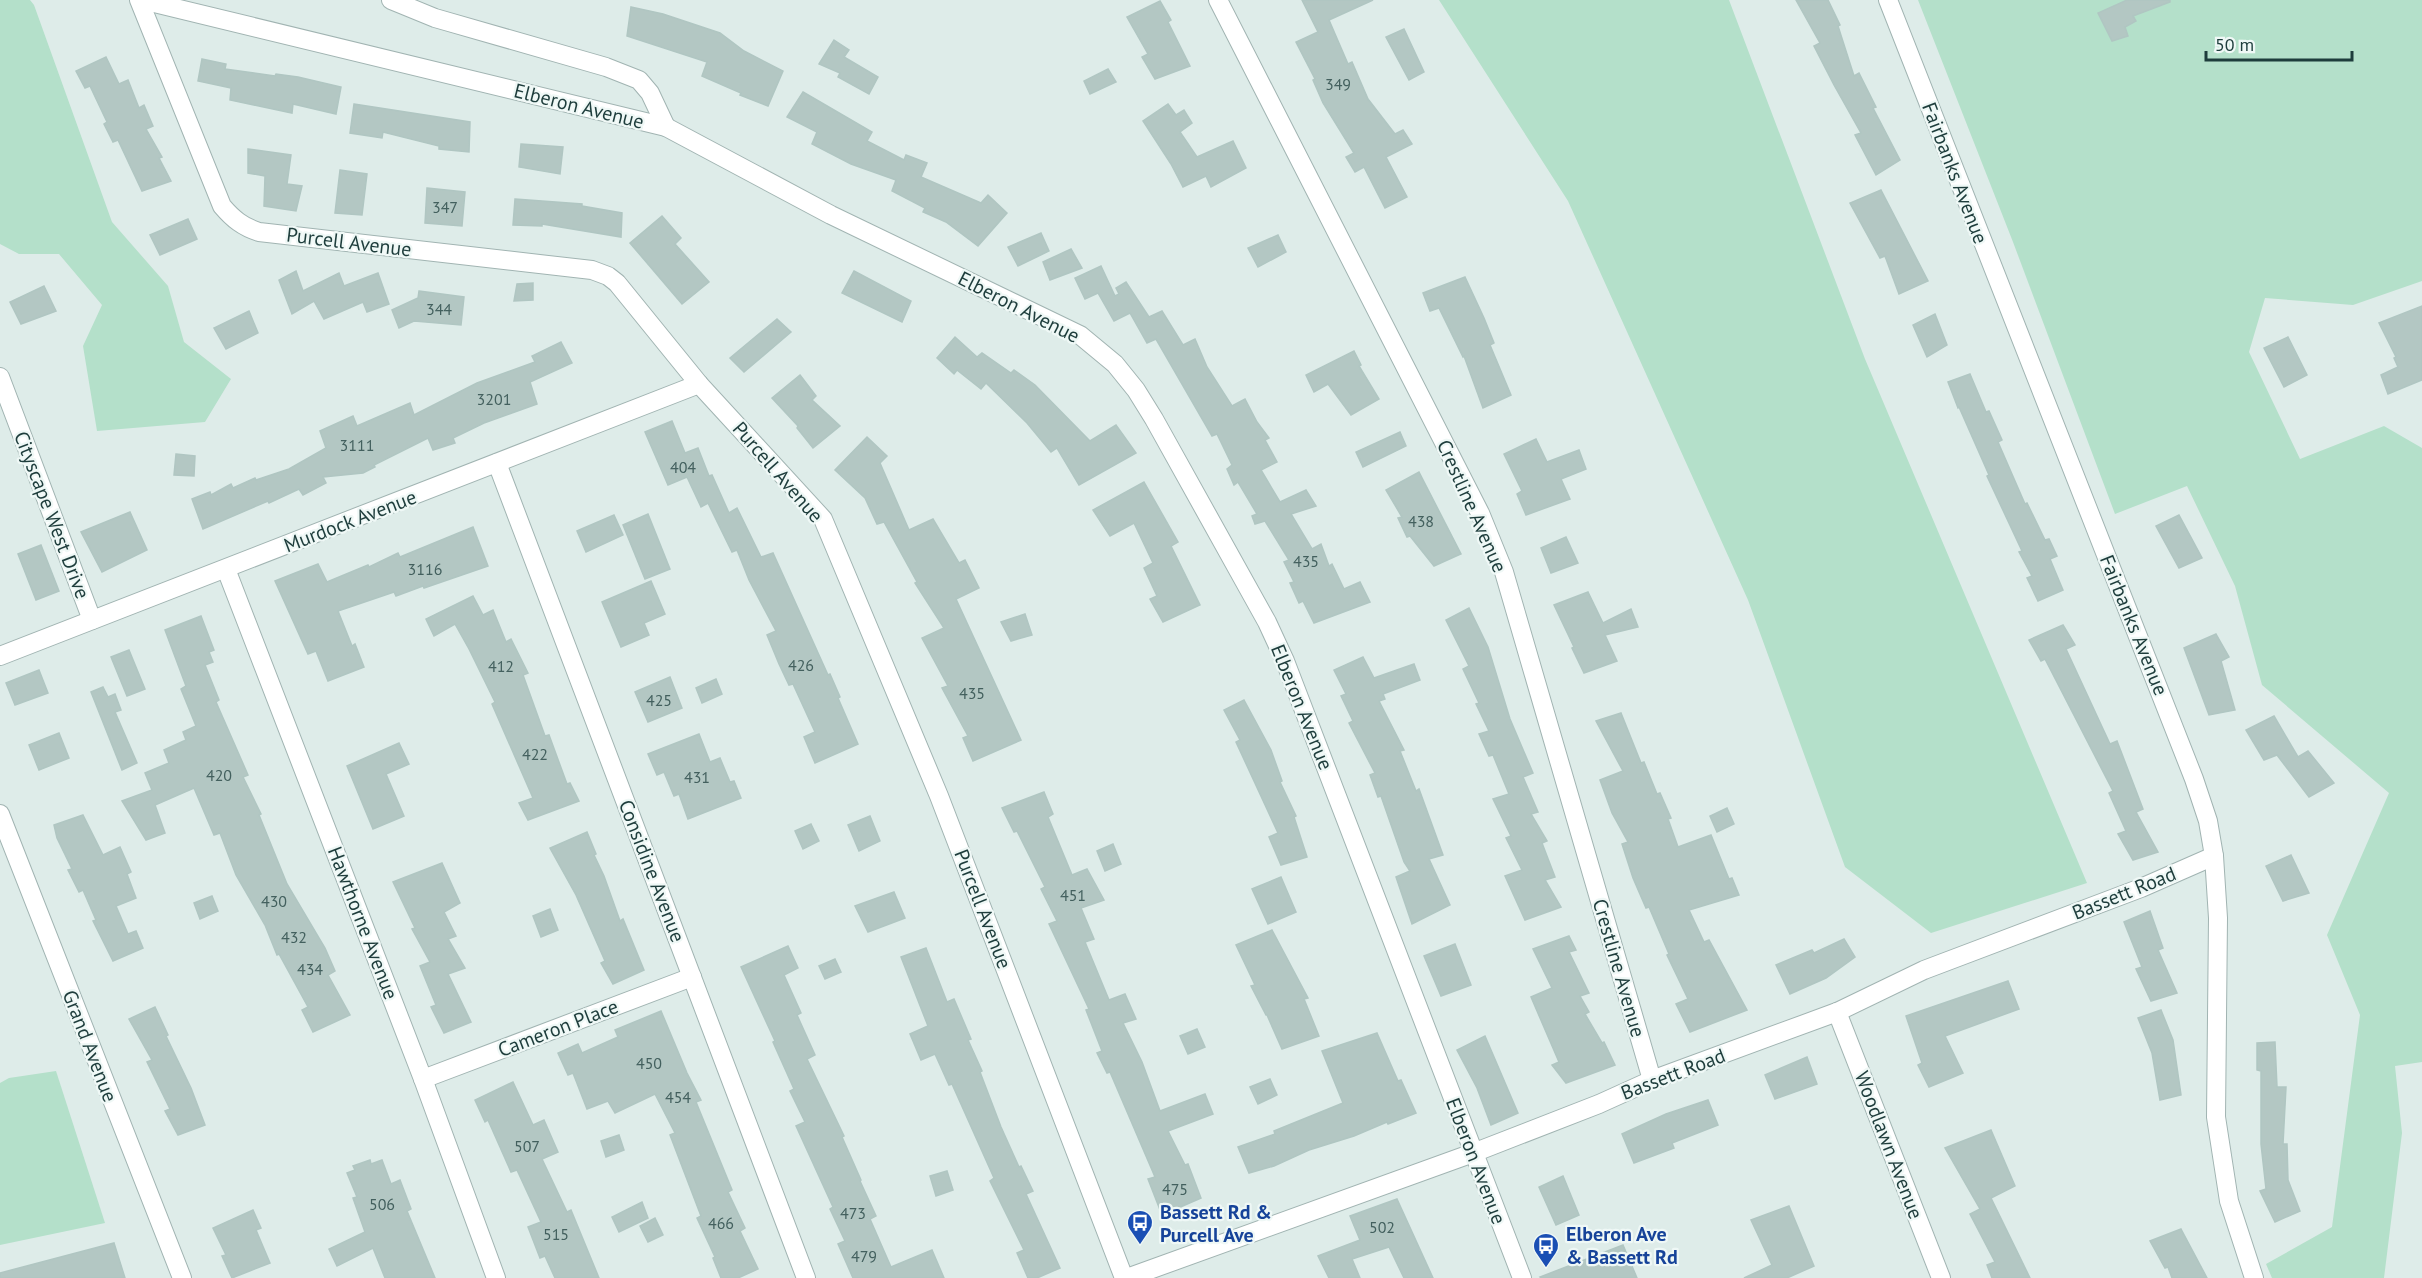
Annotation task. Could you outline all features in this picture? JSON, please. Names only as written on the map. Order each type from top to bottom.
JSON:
[{"type":"street","name":"Elberon Avenue","points":[[140,0],[666,128],[831,215],[1080,335],[1114,364],[1136,390],[1154,419],[1267,622],[1286,661],[1522,1278]]},
{"type":"street","name":"Purcell Avenue","points":[[140,0],[222,206],[233,219],[259,232],[592,270],[608,276],[699,384],[823,519],[939,796],[1125,1278]]},
{"type":"street","points":[[391,0],[435,18],[606,67],[639,80],[650,93],[666,128]]},
{"type":"street","name":"Crestline Avenue","points":[[1218,0],[1484,523],[1503,572],[1652,1080]]},
{"type":"street","name":"Fairbanks Avenue","points":[[1888,0],[2194,779],[2208,822],[2214,856],[2218,918],[2216,1117],[2229,1201],[2254,1278]]},
{"type":"street","name":"Cityscape West Drive","points":[[0,377],[92,620]]},
{"type":"street","name":"Murdock Avenue","points":[[0,656],[699,384]]},
{"type":"street","name":"Considine Avenue","points":[[497,464],[806,1278]]},
{"type":"street","name":"Hawthorne Avenue","points":[[226,569],[423,1079],[496,1278]]},
{"type":"street","name":"Grand Avenue","points":[[0,814],[182,1278]]},
{"type":"street","name":"Bassett Road","points":[[1125,1278],[1473,1153],[1599,1104],[1652,1080],[1837,1012],[1924,970],[2141,888],[2214,856]]},
{"type":"street","name":"Cameron Place","points":[[423,1079],[692,977]]},
{"type":"street","name":"Woodlawn Avenue","points":[[1837,1012],[1941,1278]]},
{"type":"green space","points":[[0,0],[30,0],[34,5],[112,222],[168,286],[184,342],[231,379],[205,422],[97,431],[83,346],[102,305],[59,254],[19,254],[0,244]]},
{"type":"green space","points":[[1439,0],[1729,0],[1865,359],[2087,883],[1931,933],[1845,867],[1748,600],[1568,201]]},
{"type":"green space","points":[[1918,0],[2422,0],[2422,281],[2353,305],[2265,298],[2249,352],[2300,459],[2384,426],[2422,448],[2422,1062],[2395,1066],[2402,1133],[2384,1278],[2272,1278],[2266,1264],[2332,1227],[2360,1015],[2327,935],[2389,793],[2262,685],[2235,586],[2187,486],[2115,514],[2013,242]]},
{"type":"green space","points":[[56,1071],[105,1223],[0,1245],[0,1083],[9,1078]]},
{"type":"building","points":[[1302,0],[1373,0],[1329,20],[1348,64],[1352,62],[1368,99],[1395,134],[1403,130],[1412,144],[1386,157],[1407,197],[1385,208],[1364,167],[1355,172],[1346,157],[1354,153],[1323,103],[1313,80],[1315,79],[1296,42],[1318,32]]},
{"type":"building","points":[[1796,0],[1828,0],[1840,25],[1838,26],[1854,76],[1859,73],[1876,107],[1873,108],[1900,160],[1876,175],[1855,135],[1861,133],[1814,46],[1820,43]]},
{"type":"building","points":[[2127,0],[2170,0],[2170,2],[2133,16],[2136,21],[2125,27],[2128,36],[2112,41],[2098,13]]},
{"type":"building","points":[[1160,1],[1171,20],[1168,22],[1190,66],[1155,79],[1142,57],[1148,54],[1127,17]]},
{"type":"building","points":[[631,7],[663,14],[720,33],[744,51],[783,71],[768,106],[702,76],[707,62],[627,36]]},
{"type":"building","points":[[1404,29],[1424,72],[1409,80],[1386,37]]},
{"type":"building","points":[[834,40],[849,50],[844,57],[878,77],[869,94],[838,77],[840,73],[819,64]]},
{"type":"building","points":[[106,57],[119,84],[128,80],[139,108],[144,105],[153,126],[146,129],[162,157],[159,158],[171,181],[142,191],[118,140],[113,142],[104,124],[107,122],[90,86],[85,88],[76,71]]},
{"type":"building","points":[[202,59],[226,64],[225,69],[298,77],[341,87],[336,114],[293,104],[292,113],[230,100],[231,88],[198,81]]},
{"type":"building","points":[[1108,69],[1116,82],[1090,94],[1084,81]]},
{"type":"building","points":[[803,92],[872,132],[867,141],[904,160],[906,155],[927,163],[921,177],[981,203],[988,195],[1007,213],[978,246],[946,222],[923,212],[925,208],[892,191],[896,180],[851,164],[812,144],[817,132],[787,117]]},
{"type":"building","points":[[354,104],[470,122],[469,152],[439,149],[439,146],[383,132],[382,138],[350,133]]},
{"type":"building","points":[[1168,104],[1176,115],[1184,110],[1192,123],[1180,132],[1197,157],[1233,141],[1246,168],[1211,187],[1206,176],[1183,187],[1143,121]]},
{"type":"building","points":[[521,144],[563,147],[560,174],[519,167]]},
{"type":"building","points":[[248,149],[291,155],[287,184],[302,186],[296,211],[264,206],[265,176],[248,173]]},
{"type":"building","points":[[340,170],[367,174],[362,215],[335,213]]},
{"type":"building","points":[[427,188],[465,192],[462,226],[425,223]]},
{"type":"building","points":[[1881,190],[1928,281],[1899,294],[1885,256],[1880,258],[1850,203]]},
{"type":"building","points":[[515,199],[582,204],[582,206],[622,213],[621,237],[542,224],[542,226],[513,225]]},
{"type":"building","points":[[662,216],[681,238],[675,244],[709,282],[682,304],[630,243]]},
{"type":"building","points":[[188,219],[197,239],[160,255],[150,235]]},
{"type":"building","points":[[1041,233],[1049,251],[1018,266],[1008,247]]},
{"type":"building","points":[[1278,235],[1286,252],[1258,267],[1248,248]]},
{"type":"building","points":[[1071,249],[1082,268],[1050,280],[1043,262]]},
{"type":"building","points":[[1101,266],[1115,296],[1119,294],[1116,288],[1126,282],[1149,317],[1162,311],[1183,345],[1195,339],[1207,367],[1232,406],[1245,399],[1257,422],[1269,438],[1265,440],[1277,462],[1261,470],[1280,502],[1306,490],[1316,506],[1291,514],[1312,549],[1321,544],[1329,566],[1332,564],[1344,589],[1360,582],[1370,602],[1314,623],[1303,601],[1299,603],[1290,583],[1294,582],[1284,562],[1289,560],[1265,521],[1255,524],[1252,516],[1257,514],[1238,482],[1234,485],[1227,469],[1232,465],[1217,434],[1212,436],[1156,339],[1147,343],[1130,313],[1114,321],[1098,293],[1085,299],[1075,278]]},
{"type":"building","points":[[296,271],[303,291],[339,273],[344,286],[378,273],[389,304],[367,312],[363,302],[324,319],[314,301],[292,314],[279,280]]},
{"type":"building","points":[[854,271],[911,301],[902,322],[842,293]]},
{"type":"building","points":[[1465,277],[1494,343],[1490,345],[1511,395],[1483,408],[1464,356],[1439,308],[1430,311],[1423,293]]},
{"type":"building","points":[[533,283],[533,300],[514,301],[517,284]]},
{"type":"building","points":[[44,286],[56,311],[21,324],[10,302]]},
{"type":"building","points":[[419,291],[464,297],[461,325],[414,321],[399,328],[392,310],[418,298]]},
{"type":"building","points":[[2422,306],[2422,380],[2388,394],[2381,375],[2398,367],[2394,358],[2396,357],[2379,323]]},
{"type":"building","points":[[249,311],[258,333],[226,349],[214,328]]},
{"type":"building","points":[[1935,314],[1947,345],[1927,357],[1913,325]]},
{"type":"building","points":[[777,319],[791,332],[744,372],[730,358]]},
{"type":"building","points":[[955,337],[977,357],[982,353],[1011,373],[1014,370],[1035,385],[1090,441],[1116,425],[1136,453],[1079,485],[1057,448],[1051,452],[1027,423],[986,383],[981,389],[957,370],[954,374],[937,358]]},
{"type":"building","points":[[2288,337],[2307,375],[2284,387],[2264,348]]},
{"type":"building","points":[[561,342],[572,363],[530,382],[537,404],[484,423],[453,438],[455,443],[433,450],[428,438],[374,465],[375,467],[363,473],[323,477],[326,483],[303,495],[299,489],[203,529],[192,499],[210,492],[211,495],[231,484],[233,488],[255,478],[256,480],[289,469],[326,448],[320,431],[353,416],[357,426],[410,403],[414,415],[477,383],[535,362],[532,356]]},
{"type":"building","points":[[1354,351],[1361,365],[1359,366],[1379,399],[1351,415],[1328,384],[1314,392],[1306,375]]},
{"type":"building","points":[[1970,374],[1986,412],[1989,411],[2002,440],[1998,442],[2025,504],[2027,503],[2045,540],[2049,539],[2057,556],[2050,559],[2063,590],[2038,601],[2027,578],[2032,576],[2019,552],[2022,551],[1987,476],[1989,475],[1948,382]]},
{"type":"building","points":[[800,375],[816,396],[812,400],[840,426],[813,448],[797,428],[798,426],[772,398]]},
{"type":"building","points":[[672,421],[685,453],[698,448],[709,476],[712,475],[729,513],[737,508],[761,557],[773,553],[828,675],[830,674],[858,744],[815,763],[804,737],[815,732],[793,684],[789,685],[779,664],[767,635],[776,631],[749,580],[737,550],[732,552],[708,503],[701,507],[687,477],[668,485],[645,432]]},
{"type":"building","points":[[1400,432],[1406,446],[1363,467],[1356,452]]},
{"type":"building","points":[[867,437],[887,456],[880,463],[909,530],[933,519],[959,563],[965,560],[979,588],[956,599],[1021,740],[973,761],[963,738],[968,736],[942,688],[948,686],[922,638],[944,628],[915,583],[917,582],[884,522],[877,524],[865,498],[835,470]]},
{"type":"building","points":[[1536,439],[1547,462],[1579,450],[1586,469],[1561,479],[1570,499],[1526,515],[1517,494],[1522,491],[1504,454]]},
{"type":"building","points":[[176,454],[195,456],[194,476],[174,475]]},
{"type":"building","points":[[1419,472],[1461,554],[1434,566],[1410,536],[1407,537],[1398,518],[1402,517],[1386,490]]},
{"type":"building","points":[[1144,482],[1178,542],[1171,546],[1200,605],[1163,622],[1150,599],[1157,596],[1144,568],[1153,563],[1134,523],[1110,536],[1093,510]]},
{"type":"building","points":[[130,512],[147,550],[102,572],[81,532]]},
{"type":"building","points":[[648,514],[670,569],[645,579],[623,525]]},
{"type":"building","points":[[614,515],[623,535],[586,552],[577,531]]},
{"type":"building","points":[[2179,515],[2202,558],[2179,568],[2156,526]]},
{"type":"building","points":[[473,527],[488,566],[424,588],[423,586],[396,596],[394,592],[338,611],[352,646],[355,644],[364,667],[328,681],[316,651],[308,654],[275,581],[318,564],[327,582],[368,565],[369,567],[398,553],[400,557]]},
{"type":"building","points":[[1566,537],[1578,563],[1551,573],[1541,548]]},
{"type":"building","points":[[41,545],[59,591],[36,600],[18,554]]},
{"type":"building","points":[[651,581],[665,614],[644,623],[649,635],[621,647],[602,602]]},
{"type":"building","points":[[1588,592],[1603,623],[1631,609],[1638,627],[1605,635],[1617,661],[1584,673],[1554,605]]},
{"type":"building","points":[[473,596],[483,615],[493,610],[506,642],[511,639],[528,673],[523,675],[545,736],[549,735],[567,784],[570,783],[579,801],[528,820],[519,803],[533,798],[492,704],[495,702],[469,649],[455,624],[434,636],[426,619]]},
{"type":"building","points":[[1469,608],[1488,647],[1510,719],[1533,773],[1523,777],[1538,812],[1531,814],[1547,841],[1542,843],[1555,877],[1545,880],[1561,907],[1525,920],[1505,876],[1522,870],[1506,838],[1511,836],[1493,799],[1509,794],[1493,755],[1489,756],[1479,734],[1489,731],[1463,669],[1469,666],[1446,620]]},
{"type":"building","points":[[1025,614],[1032,635],[1011,641],[1001,622]]},
{"type":"building","points":[[201,616],[214,650],[209,652],[213,662],[205,665],[219,700],[216,702],[248,775],[243,777],[261,814],[259,815],[287,884],[325,948],[335,971],[328,975],[350,1015],[313,1032],[302,1010],[308,1007],[279,954],[277,955],[265,925],[236,875],[220,833],[214,835],[194,788],[155,805],[165,833],[146,840],[122,801],[152,790],[145,773],[169,763],[164,750],[186,740],[183,732],[196,726],[181,689],[186,686],[165,630]]},
{"type":"building","points":[[2063,625],[2075,645],[2066,649],[2110,744],[2117,741],[2143,809],[2136,812],[2158,852],[2133,860],[2118,834],[2126,831],[2109,793],[2113,791],[2045,659],[2041,661],[2029,640]]},
{"type":"building","points":[[2216,634],[2229,657],[2221,661],[2235,710],[2209,715],[2184,648]]},
{"type":"building","points":[[129,650],[145,689],[127,696],[111,657]]},
{"type":"building","points":[[1363,657],[1374,678],[1414,664],[1420,680],[1383,694],[1385,699],[1379,701],[1404,750],[1400,751],[1416,791],[1419,789],[1443,855],[1429,859],[1450,905],[1412,924],[1396,877],[1410,871],[1404,862],[1381,796],[1378,797],[1370,775],[1375,773],[1349,723],[1353,721],[1341,696],[1346,694],[1334,670]]},
{"type":"building","points":[[39,670],[48,693],[15,705],[6,683]]},
{"type":"building","points":[[670,677],[682,708],[648,722],[635,692]]},
{"type":"building","points":[[716,679],[722,694],[702,703],[696,688]]},
{"type":"building","points":[[103,687],[108,697],[115,694],[121,710],[115,712],[137,763],[122,770],[91,692]]},
{"type":"building","points":[[1244,700],[1271,750],[1282,781],[1280,782],[1296,816],[1294,817],[1307,857],[1281,865],[1269,837],[1278,833],[1236,742],[1240,740],[1224,710]]},
{"type":"building","points":[[1621,713],[1641,763],[1644,762],[1657,794],[1660,793],[1671,818],[1668,819],[1678,847],[1711,835],[1729,879],[1732,878],[1739,895],[1689,910],[1704,942],[1709,940],[1747,1010],[1690,1032],[1676,1004],[1688,999],[1667,955],[1669,954],[1649,907],[1646,908],[1633,878],[1622,844],[1628,842],[1612,813],[1600,780],[1623,771],[1596,721]]},
{"type":"building","points":[[2274,716],[2298,757],[2308,751],[2334,783],[2309,797],[2277,755],[2264,760],[2246,730]]},
{"type":"building","points":[[59,733],[69,758],[39,770],[29,745]]},
{"type":"building","points":[[699,734],[710,762],[720,758],[730,782],[734,781],[741,798],[688,819],[679,794],[674,796],[664,772],[657,775],[648,754]]},
{"type":"building","points":[[399,743],[409,764],[386,774],[404,816],[373,829],[347,766]]},
{"type":"building","points":[[1044,792],[1053,814],[1048,817],[1072,875],[1087,869],[1104,900],[1081,908],[1094,939],[1085,942],[1109,1000],[1125,994],[1136,1019],[1123,1023],[1142,1062],[1160,1111],[1205,1094],[1213,1114],[1168,1131],[1185,1165],[1188,1164],[1201,1198],[1162,1215],[1148,1179],[1155,1177],[1110,1072],[1107,1073],[1097,1053],[1102,1051],[1086,1010],[1089,1009],[1049,924],[1057,921],[1041,889],[1045,887],[1017,831],[1014,832],[1002,808]]},
{"type":"building","points":[[1727,808],[1734,824],[1717,832],[1710,816]]},
{"type":"building","points":[[83,815],[103,855],[120,847],[131,872],[127,874],[136,898],[116,906],[128,934],[136,931],[143,948],[113,961],[93,921],[96,920],[83,890],[79,892],[68,870],[72,869],[57,838],[54,825]]},
{"type":"building","points":[[870,816],[880,841],[859,851],[848,825]]},
{"type":"building","points":[[811,824],[819,841],[803,849],[795,831]]},
{"type":"building","points":[[587,832],[620,921],[623,919],[644,970],[613,984],[601,963],[605,961],[576,895],[550,848]]},
{"type":"building","points":[[1113,844],[1121,864],[1105,871],[1097,851]]},
{"type":"building","points":[[2291,855],[2309,893],[2283,901],[2266,866]]},
{"type":"building","points":[[442,863],[460,903],[444,912],[456,936],[448,939],[465,968],[448,974],[471,1022],[444,1033],[431,1007],[436,1005],[420,966],[430,962],[412,929],[415,928],[393,882]]},
{"type":"building","points":[[1281,877],[1296,912],[1268,924],[1252,889]]},
{"type":"building","points":[[894,892],[905,918],[868,932],[855,906]]},
{"type":"building","points":[[212,896],[218,911],[200,919],[194,903]]},
{"type":"building","points":[[550,909],[558,930],[541,937],[533,916]]},
{"type":"building","points":[[2150,911],[2163,948],[2158,950],[2177,993],[2151,1001],[2136,969],[2142,967],[2124,922]]},
{"type":"building","points":[[1272,930],[1308,998],[1304,999],[1319,1036],[1282,1049],[1251,986],[1255,985],[1236,945]]},
{"type":"building","points":[[1569,936],[1576,950],[1569,952],[1589,993],[1580,996],[1589,1012],[1585,1014],[1602,1043],[1604,1042],[1615,1065],[1566,1083],[1552,1065],[1559,1062],[1531,997],[1552,988],[1533,949]]},
{"type":"building","points":[[1844,939],[1855,957],[1826,978],[1790,994],[1776,965],[1812,950],[1814,953]]},
{"type":"building","points":[[1455,944],[1471,985],[1441,996],[1424,956]]},
{"type":"building","points":[[788,946],[798,968],[784,975],[801,1013],[797,1015],[815,1055],[807,1059],[844,1136],[842,1137],[876,1216],[870,1219],[891,1267],[932,1250],[944,1278],[853,1278],[838,1244],[845,1241],[830,1209],[833,1207],[796,1126],[805,1122],[790,1091],[794,1089],[741,967]]},
{"type":"building","points":[[926,948],[947,1002],[954,999],[971,1039],[968,1040],[982,1071],[980,1072],[1001,1127],[1033,1191],[1026,1194],[1060,1268],[1037,1278],[1028,1278],[1017,1253],[1024,1250],[990,1181],[994,1178],[952,1084],[949,1085],[935,1054],[921,1060],[910,1034],[928,1026],[901,957]]},
{"type":"building","points":[[835,959],[841,972],[825,979],[819,966]]},
{"type":"building","points":[[2008,981],[2019,1009],[1945,1036],[1963,1073],[1929,1087],[1918,1065],[1922,1063],[1906,1016]]},
{"type":"building","points":[[155,1007],[205,1125],[178,1135],[165,1111],[170,1109],[147,1062],[152,1060],[129,1019]]},
{"type":"building","points":[[2161,1010],[2173,1040],[2181,1095],[2160,1100],[2152,1053],[2138,1018]]},
{"type":"building","points":[[661,1011],[701,1100],[696,1102],[732,1190],[728,1192],[745,1228],[740,1231],[758,1269],[738,1278],[721,1278],[713,1258],[715,1257],[697,1218],[701,1216],[670,1135],[675,1133],[655,1094],[615,1113],[608,1101],[587,1109],[573,1073],[568,1075],[558,1053],[578,1044],[582,1053],[618,1037],[615,1030]]},
{"type":"building","points":[[1197,1029],[1205,1047],[1188,1054],[1180,1036]]},
{"type":"building","points":[[1377,1033],[1398,1081],[1401,1080],[1416,1113],[1309,1150],[1274,1166],[1249,1173],[1238,1147],[1275,1134],[1274,1131],[1343,1103],[1322,1051]]},
{"type":"building","points":[[1485,1036],[1518,1113],[1491,1125],[1477,1088],[1457,1050]]},
{"type":"building","points":[[2275,1042],[2277,1087],[2286,1087],[2283,1144],[2287,1144],[2288,1180],[2300,1211],[2275,1222],[2260,1191],[2266,1189],[2261,1144],[2261,1071],[2257,1070],[2257,1043]]},
{"type":"building","points":[[1807,1057],[1817,1084],[1775,1099],[1765,1075]]},
{"type":"building","points":[[1270,1079],[1277,1095],[1258,1104],[1250,1087]]},
{"type":"building","points":[[513,1082],[533,1125],[544,1120],[558,1152],[542,1159],[567,1212],[571,1210],[599,1278],[555,1278],[545,1256],[540,1258],[528,1227],[541,1222],[517,1170],[511,1172],[488,1120],[485,1122],[475,1100]]},
{"type":"building","points":[[1708,1100],[1718,1125],[1672,1143],[1674,1148],[1634,1163],[1622,1134],[1666,1114]]},
{"type":"building","points":[[1991,1130],[2015,1186],[1991,1198],[2030,1278],[1992,1278],[1987,1265],[1995,1262],[1970,1214],[1980,1209],[1945,1148]]},
{"type":"building","points":[[619,1135],[624,1150],[606,1157],[601,1141]]},
{"type":"building","points":[[370,1160],[371,1164],[382,1160],[391,1184],[400,1180],[411,1209],[407,1211],[435,1278],[385,1278],[373,1248],[337,1266],[329,1249],[365,1232],[353,1198],[357,1197],[347,1173],[355,1170],[353,1166]]},
{"type":"building","points":[[947,1171],[953,1190],[936,1196],[930,1176]]},
{"type":"building","points":[[1563,1176],[1579,1215],[1556,1225],[1539,1187]]},
{"type":"building","points":[[1397,1199],[1433,1278],[1404,1278],[1389,1247],[1352,1259],[1360,1278],[1329,1278],[1318,1256],[1360,1240],[1350,1216]]},
{"type":"building","points":[[642,1202],[648,1218],[619,1232],[612,1217]]},
{"type":"building","points":[[1789,1206],[1814,1266],[1787,1278],[1744,1278],[1772,1265],[1751,1220]]},
{"type":"building","points":[[253,1210],[261,1228],[256,1230],[270,1263],[232,1278],[222,1256],[226,1255],[213,1228]]},
{"type":"building","points":[[655,1218],[663,1235],[648,1242],[640,1226]]},
{"type":"building","points":[[2181,1229],[2207,1278],[2172,1278],[2168,1267],[2165,1268],[2150,1241]]},
{"type":"building","points":[[114,1243],[125,1278],[0,1278],[0,1273]]},
{"type":"building","points":[[1623,1245],[1637,1278],[1540,1277]]},
{"type":"place","name":"Bassett Rd & Purcell Ave","points":[[1140,1246]]},
{"type":"place","name":"Elberon Ave & Bassett Rd","points":[[1546,1269]]}]
